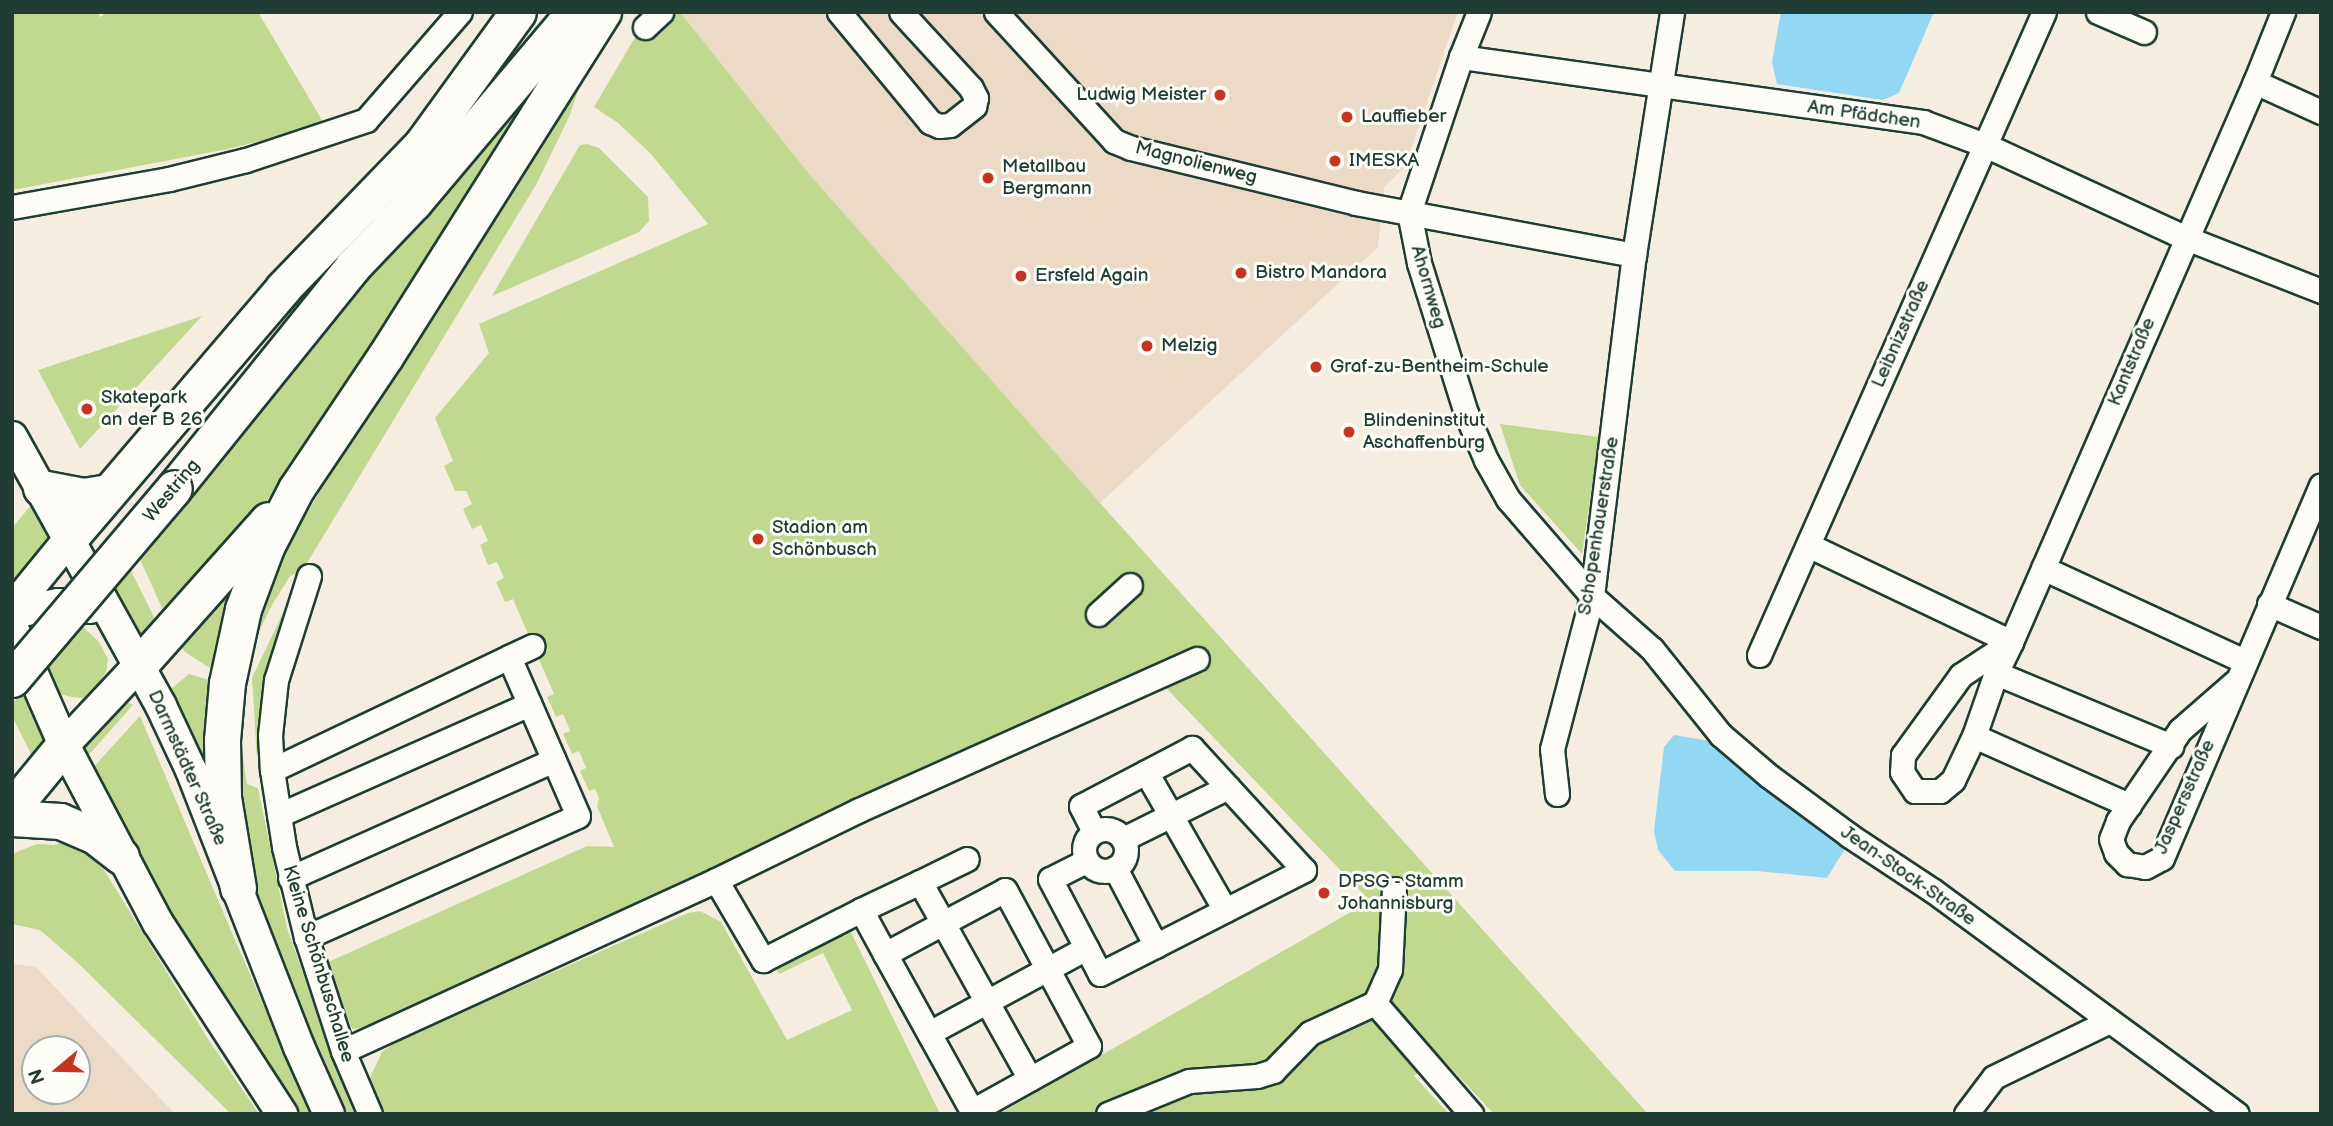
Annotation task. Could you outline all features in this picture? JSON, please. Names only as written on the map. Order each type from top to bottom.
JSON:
[{"type":"highway","name":"Westring","points":[[353,266],[398,192],[422,144],[518,12]]},
{"type":"highway","name":"Westring","points":[[12,679],[174,488],[353,266],[414,202],[574,12]]},
{"type":"highway","points":[[238,888],[223,797],[222,740],[227,683],[243,609],[266,547],[296,489],[386,355],[603,12]]},
{"type":"highway","points":[[69,538],[283,288],[422,144]]},
{"type":"highway","points":[[41,488],[83,496],[107,492]]},
{"type":"highway","points":[[139,665],[296,489]]},
{"type":"highway","points":[[12,808],[64,745]]},
{"type":"highway","points":[[12,818],[60,821],[95,836],[121,856]]},
{"type":"main road","name":"Darmstädter Straße","points":[[12,438],[139,665],[191,770],[299,1047],[329,1114]]},
{"type":"main road","points":[[12,611],[69,538]]},
{"type":"main road","points":[[12,611],[58,604],[109,613]]},
{"type":"main road","points":[[12,626],[64,745],[121,856],[201,993],[282,1114]]},
{"type":"main road","points":[[64,745],[139,665]]},
{"type":"street","points":[[12,207],[182,176],[246,160],[366,120],[460,12]]},
{"type":"street","points":[[839,12],[930,122],[939,126],[950,125],[974,106],[976,98],[971,88],[906,14]]},
{"type":"street","name":"Magnolienweg","points":[[996,12],[1114,141],[1131,148],[1343,200],[1409,212]]},
{"type":"street","points":[[1479,12],[1461,57],[1409,212],[1634,255]]},
{"type":"street","name":"Schopenhauerstraße","points":[[1557,794],[1552,749],[1598,602],[1634,255],[1672,12]]},
{"type":"street","name":"Leibnizstraße","points":[[1759,656],[2044,12]]},
{"type":"street","points":[[2098,12],[2144,32]]},
{"type":"street","name":"Kantstraße","points":[[2011,642],[1961,675],[1903,755],[1902,772],[1915,791],[1940,791],[1953,780],[1974,736],[1996,673],[2011,642],[2255,82],[2283,12]]},
{"type":"street","name":"Am Pfädchen","points":[[1461,57],[1923,122],[1985,145],[2186,238],[2321,291]]},
{"type":"street","points":[[2255,82],[2321,112]]},
{"type":"street","name":"Ahornweg","points":[[1409,212],[1423,275],[1466,413],[1486,460],[1508,499],[1598,602]]},
{"type":"street","name":"Jaspersstraße","points":[[2235,682],[2180,730],[2118,821],[2111,839],[2116,853],[2127,864],[2145,867],[2162,858],[2321,485]]},
{"type":"street","points":[[1808,545],[2011,642]]},
{"type":"street","points":[[2043,568],[2245,661]]},
{"type":"street","name":"Kleine Schönbuschallee","points":[[309,576],[276,680],[270,734],[272,770],[290,878],[306,937],[343,1051],[370,1114]]},
{"type":"street","points":[[1098,614],[1130,585]]},
{"type":"street","name":"Jean-Stock-Straße","points":[[1598,602],[1652,649],[1721,735],[1769,776],[2237,1114]]},
{"type":"street","points":[[2269,604],[2321,626]]},
{"type":"street","points":[[272,770],[533,646]]},
{"type":"street","points":[[306,937],[578,816],[509,657]]},
{"type":"street","points":[[343,1051],[716,880],[859,810],[1197,659]]},
{"type":"street","points":[[1996,673],[2171,746]]},
{"type":"street","points":[[279,815],[529,704]]},
{"type":"street","points":[[1974,736],[2129,805]]},
{"type":"street","points":[[1086,861],[1050,880],[1100,974],[1304,870],[1192,748],[1080,806],[1094,831]]},
{"type":"street","points":[[290,878],[554,760]]},
{"type":"street","points":[[1146,772],[1225,910]]},
{"type":"street","points":[[1123,839],[1228,787]]},
{"type":"street","points":[[1108,828],[1123,839],[1126,853],[1115,869],[1097,870],[1086,861],[1084,844],[1094,831],[1108,828]]},
{"type":"street","points":[[716,880],[763,960],[967,859]]},
{"type":"street","points":[[1115,869],[1156,946]]},
{"type":"street","points":[[920,882],[1030,1079]]},
{"type":"street","points":[[1108,1114],[1189,1081],[1257,1076],[1273,1071],[1310,1033],[1375,1003],[1390,970],[1394,889]]},
{"type":"street","points":[[861,910],[885,954],[972,1111],[1089,1046],[1005,890],[885,954]]},
{"type":"street","points":[[929,1033],[1086,948]]},
{"type":"street","points":[[1375,1003],[1471,1114]]},
{"type":"street","points":[[1966,1114],[1994,1077],[2108,1022]]},
{"type":"shaded area","points":[[680,12],[1458,12],[1405,167],[1384,187],[1378,247],[1100,503],[810,175]]},
{"type":"shaded area","points":[[12,964],[36,967],[175,1114],[12,1114]]},
{"type":"green space","points":[[12,12],[98,12],[100,17],[109,12],[258,12],[325,125],[228,149],[12,190]]},
{"type":"green space","points":[[616,12],[622,12],[579,88],[569,117],[537,183],[301,573],[291,575],[273,603],[242,666],[254,611],[282,553]]},
{"type":"green space","points":[[650,12],[680,12],[810,175],[1648,1114],[1492,1112],[1440,1056],[1414,1076],[1449,1114],[999,1114],[1370,901],[1148,669],[372,1026],[352,1029],[326,963],[587,846],[614,847],[597,806],[599,798],[595,789],[589,791],[580,771],[586,768],[579,751],[572,754],[563,734],[570,731],[563,714],[556,717],[547,697],[554,694],[513,599],[505,602],[496,582],[504,578],[497,562],[488,565],[480,545],[488,541],[481,525],[472,529],[463,509],[472,504],[466,491],[455,491],[444,466],[453,461],[435,418],[489,353],[479,324],[708,224],[651,154],[618,123],[594,107]]},
{"type":"green space","points":[[537,71],[546,80],[285,478],[193,593],[167,619],[139,557]]},
{"type":"green space","points":[[580,145],[599,148],[648,197],[649,221],[639,232],[492,296]]},
{"type":"green space","name":"Skatepark an der B 26","points":[[202,316],[80,449],[38,370]]},
{"type":"green space","points":[[1500,424],[1599,437],[1582,554],[1520,485]]},
{"type":"green space","points":[[32,504],[47,533],[47,540],[12,585],[12,528]]},
{"type":"green space","points":[[130,569],[159,627],[142,638],[114,589]]},
{"type":"green space","points":[[241,573],[217,670],[210,668],[185,652],[180,645]]},
{"type":"green space","points":[[291,596],[269,661],[262,695],[257,759],[252,678]]},
{"type":"green space","points":[[81,625],[99,642],[108,659],[106,672],[92,693],[82,698],[61,694],[46,668]]},
{"type":"green space","points":[[189,674],[215,682],[204,765],[166,693]]},
{"type":"green space","points":[[22,692],[45,743],[33,758],[12,716],[12,704]]},
{"type":"green space","points":[[125,701],[133,705],[85,759],[86,745]]},
{"type":"green space","points":[[140,716],[311,1114],[289,1114],[241,1044],[90,771]]},
{"type":"green space","points":[[239,730],[247,784],[258,788],[287,928],[323,1030],[360,1114],[337,1114],[257,900],[238,817]]},
{"type":"green space","points":[[67,841],[89,854],[104,870],[208,1039],[259,1114],[231,1114],[78,963],[40,930],[12,924],[12,854],[37,844],[54,845]]},
{"type":"green space","points":[[700,911],[721,922],[787,1040],[852,1010],[823,953],[779,974],[774,965],[849,928],[940,1114],[382,1114],[369,1080],[382,1052],[399,1040],[688,913]]},
{"type":"water","points":[[1781,12],[1934,12],[1899,93],[1883,100],[1777,84],[1772,62]]},
{"type":"water","points":[[1674,735],[1710,741],[1740,768],[1849,842],[1827,878],[1757,871],[1675,871],[1658,850],[1654,831],[1664,747]]},
{"type":"place","name":"Ludwig Meister","points":[[1220,95]]},
{"type":"place","name":"Lauffieber","points":[[1347,117]]},
{"type":"place","name":"IMESKA","points":[[1335,161]]},
{"type":"place","name":"Metallbau Bergmann","points":[[988,178]]},
{"type":"place","name":"Bistro Mandora","points":[[1241,273]]},
{"type":"place","name":"Ersfeld Again","points":[[1021,276]]},
{"type":"place","name":"Melzig","points":[[1147,346]]},
{"type":"place","name":"Graf-zu-Bentheim-Schule","points":[[1316,367]]},
{"type":"place","name":"Skatepark an der B 26","points":[[87,409]]},
{"type":"place","name":"Blindeninstitut Aschaffenburg","points":[[1349,432]]},
{"type":"place","name":"Stadion am Schönbusch","points":[[758,539]]},
{"type":"place","name":"DPSG - Stamm Johannisburg","points":[[1324,893]]}]
